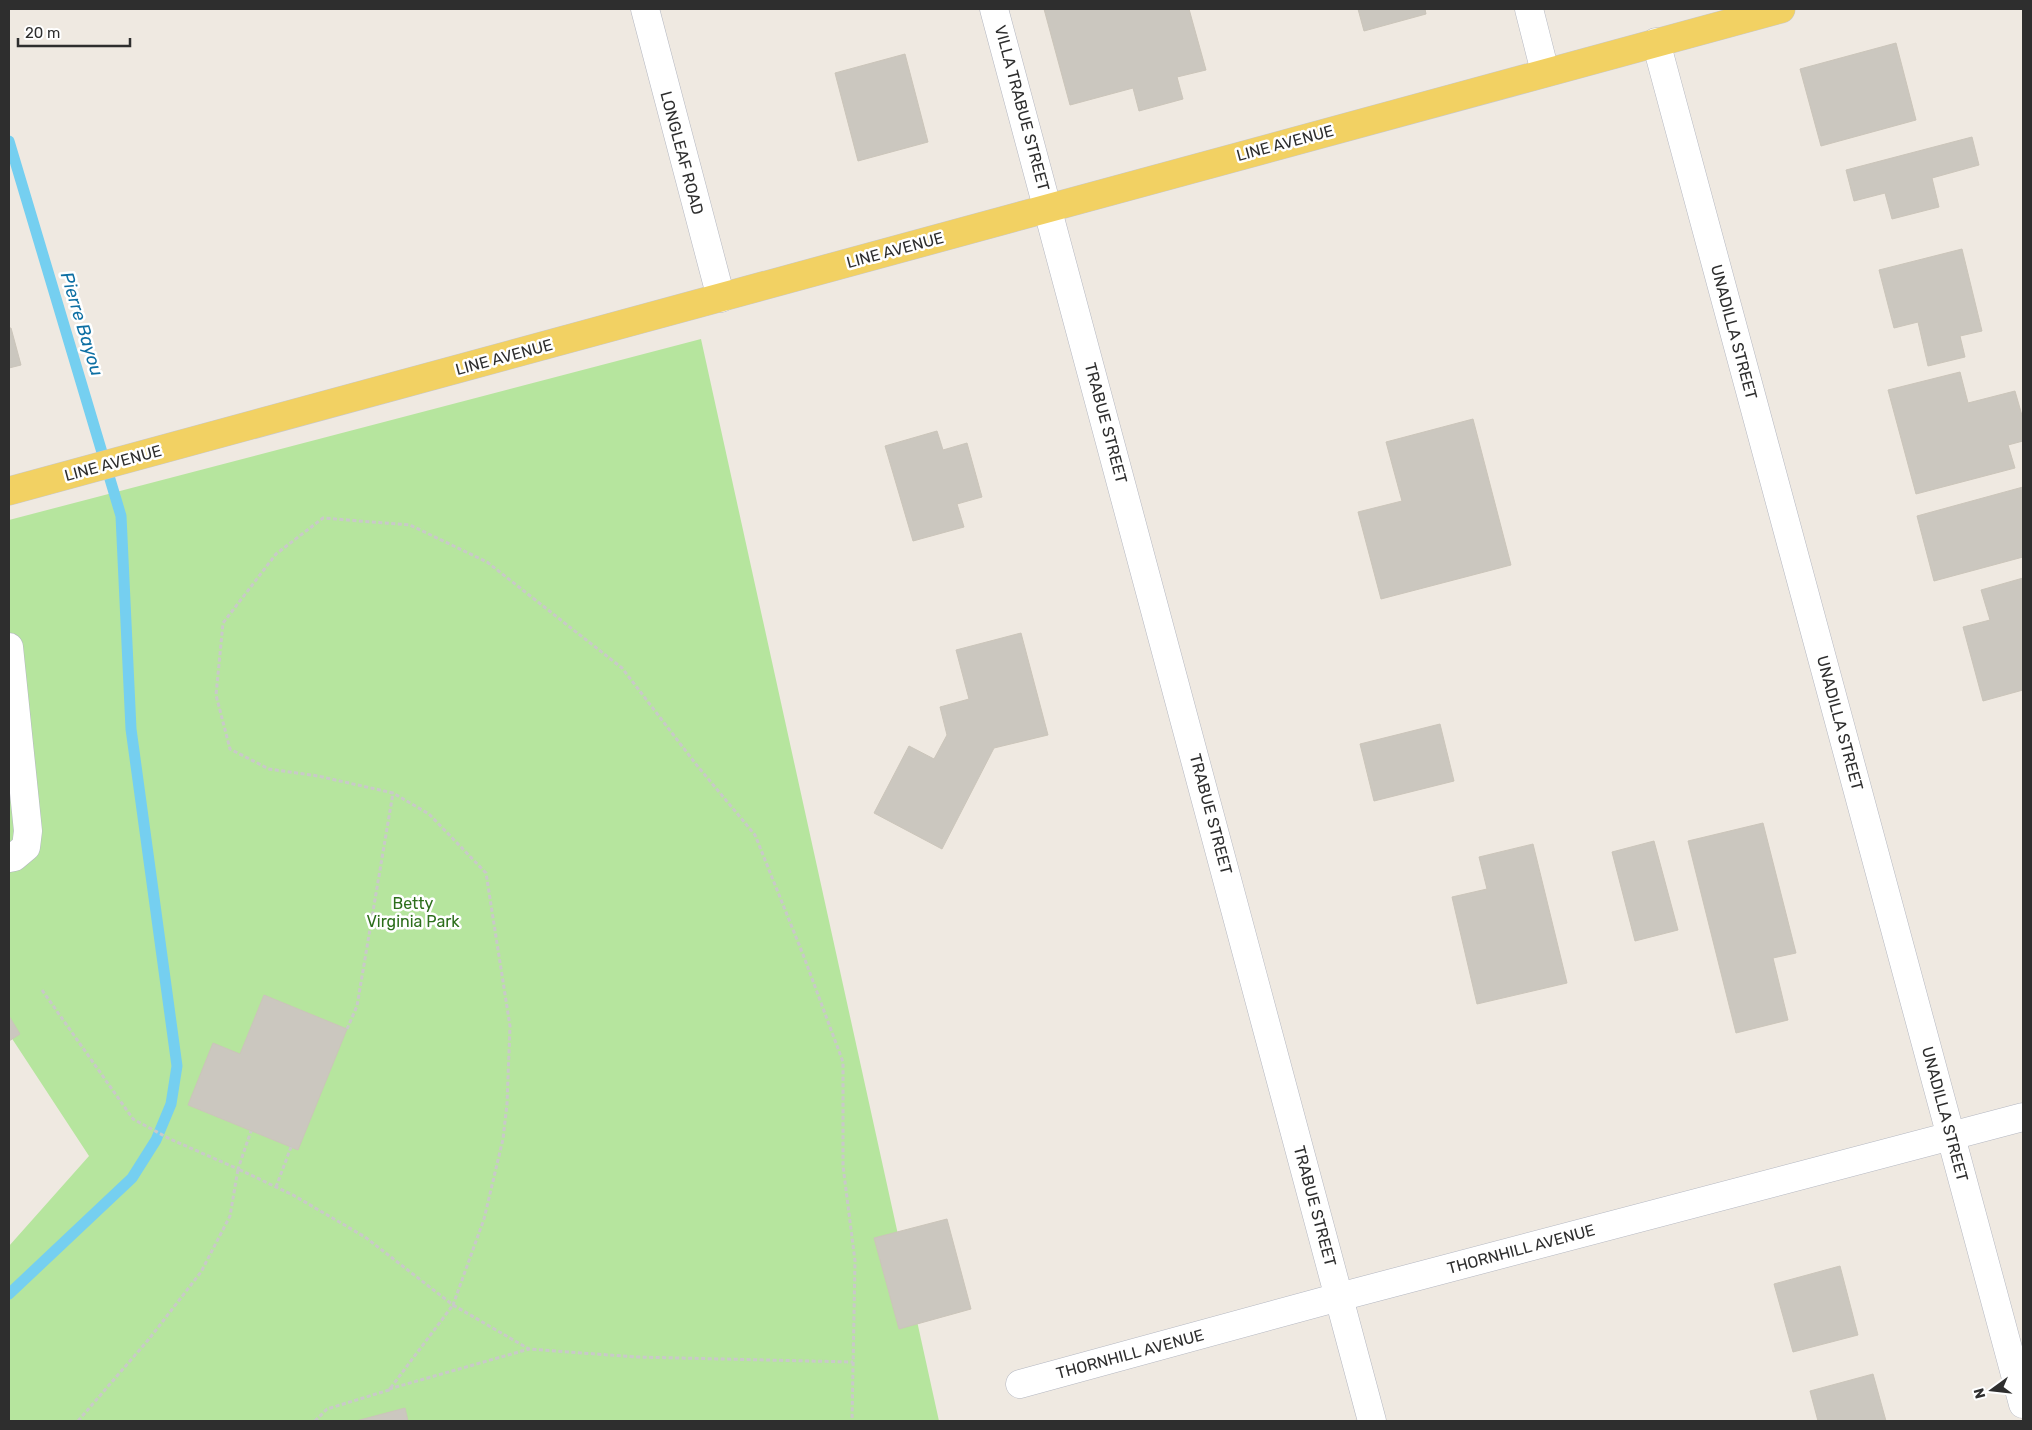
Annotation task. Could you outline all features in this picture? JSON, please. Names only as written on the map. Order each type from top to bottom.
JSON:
[{"type":"main road","name":"LINE AVENUE","points":[[13,490],[1781,9]]},
{"type":"street","name":"LONGLEAF ROAD","points":[[645,9],[721,298]]},
{"type":"street","name":"VILLA TRABUE STREET","points":[[994,9],[1049,207]]},
{"type":"street","points":[[1529,9],[1545,72]]},
{"type":"street","name":"UNADILLA STREET","points":[[1656,42],[2023,1404]]},
{"type":"street","name":"TRABUE STREET","points":[[1049,207],[1372,1421]]},
{"type":"street","points":[[9,647],[28,831],[26,847],[14,857],[9,858]]},
{"type":"street","name":"THORNHILL AVENUE","points":[[1020,1384],[1339,1297],[2023,1117]]},
{"type":"path","points":[[389,1390],[453,1305],[484,1219],[503,1139],[507,1104],[510,1026],[486,873],[429,814],[393,793],[318,776],[269,769],[230,749],[216,695],[223,622],[276,554],[324,518],[410,526],[487,562],[622,668],[695,763],[755,835],[804,957],[843,1062],[843,1166],[855,1261],[852,1421]]},
{"type":"path","points":[[347,1029],[357,1006],[393,793]]},
{"type":"path","points":[[42,990],[133,1118],[170,1139],[276,1187],[365,1237],[453,1305],[529,1349]]},
{"type":"path","points":[[78,1421],[149,1339],[201,1272],[230,1216],[238,1169],[252,1131]]},
{"type":"path","points":[[276,1187],[291,1147]]},
{"type":"path","points":[[315,1421],[327,1410],[529,1349],[636,1357],[853,1362]]},
{"type":"green space","name":"Betty Virginia Park","points":[[701,339],[939,1421],[9,1421],[9,1246],[89,1156],[9,1034],[9,520]]},
{"type":"building","points":[[1044,9],[1189,9],[1206,70],[1177,77],[1183,99],[1139,111],[1133,88],[1070,105]]},
{"type":"building","points":[[1358,9],[1425,9],[1426,14],[1364,31]]},
{"type":"building","points":[[1896,43],[1916,120],[1821,146],[1800,69]]},
{"type":"building","points":[[905,54],[928,142],[858,161],[835,73]]},
{"type":"building","points":[[1972,137],[1979,165],[1932,178],[1939,207],[1892,219],[1885,193],[1854,201],[1846,170]]},
{"type":"building","points":[[1962,249],[1982,331],[1960,336],[1965,357],[1928,366],[1918,322],[1894,328],[1879,270]]},
{"type":"building","points":[[9,328],[11,328],[21,365],[9,368]]},
{"type":"building","points":[[1960,372],[1968,403],[2015,391],[2023,419],[2023,441],[2008,445],[2015,468],[1916,494],[1888,390]]},
{"type":"building","points":[[1473,419],[1511,565],[1381,599],[1358,512],[1402,501],[1386,442]]},
{"type":"building","points":[[937,431],[943,450],[967,443],[982,497],[957,504],[964,527],[913,541],[885,446]]},
{"type":"building","points":[[2023,487],[2023,557],[1934,581],[1917,516]]},
{"type":"building","points":[[2023,578],[2023,690],[1983,701],[1963,627],[1990,620],[1981,590]]},
{"type":"building","points":[[1021,633],[1048,735],[994,748],[942,849],[874,813],[909,746],[934,759],[947,735],[940,707],[969,699],[956,650]]},
{"type":"building","points":[[1440,724],[1454,781],[1374,801],[1360,744]]},
{"type":"building","points":[[1763,823],[1796,953],[1773,958],[1788,1020],[1736,1033],[1688,841]]},
{"type":"building","points":[[1654,841],[1678,930],[1635,941],[1612,852]]},
{"type":"building","points":[[1533,844],[1567,983],[1477,1004],[1452,897],[1487,889],[1479,857]]},
{"type":"building","points":[[264,995],[347,1029],[298,1150],[188,1105],[213,1043],[240,1054]]},
{"type":"building","points":[[9,1016],[20,1034],[9,1041]]},
{"type":"building","points":[[947,1219],[971,1309],[899,1329],[874,1238]]},
{"type":"building","points":[[1840,1266],[1858,1335],[1793,1352],[1774,1284]]},
{"type":"building","points":[[1873,1374],[1886,1421],[1818,1421],[1810,1391]]},
{"type":"building","points":[[405,1408],[408,1421],[356,1421]]},
{"type":"waterway","name":"Pierre Bayou","points":[[9,141],[121,516],[131,729],[177,1066],[171,1104],[156,1140],[132,1178],[9,1294]]}]
